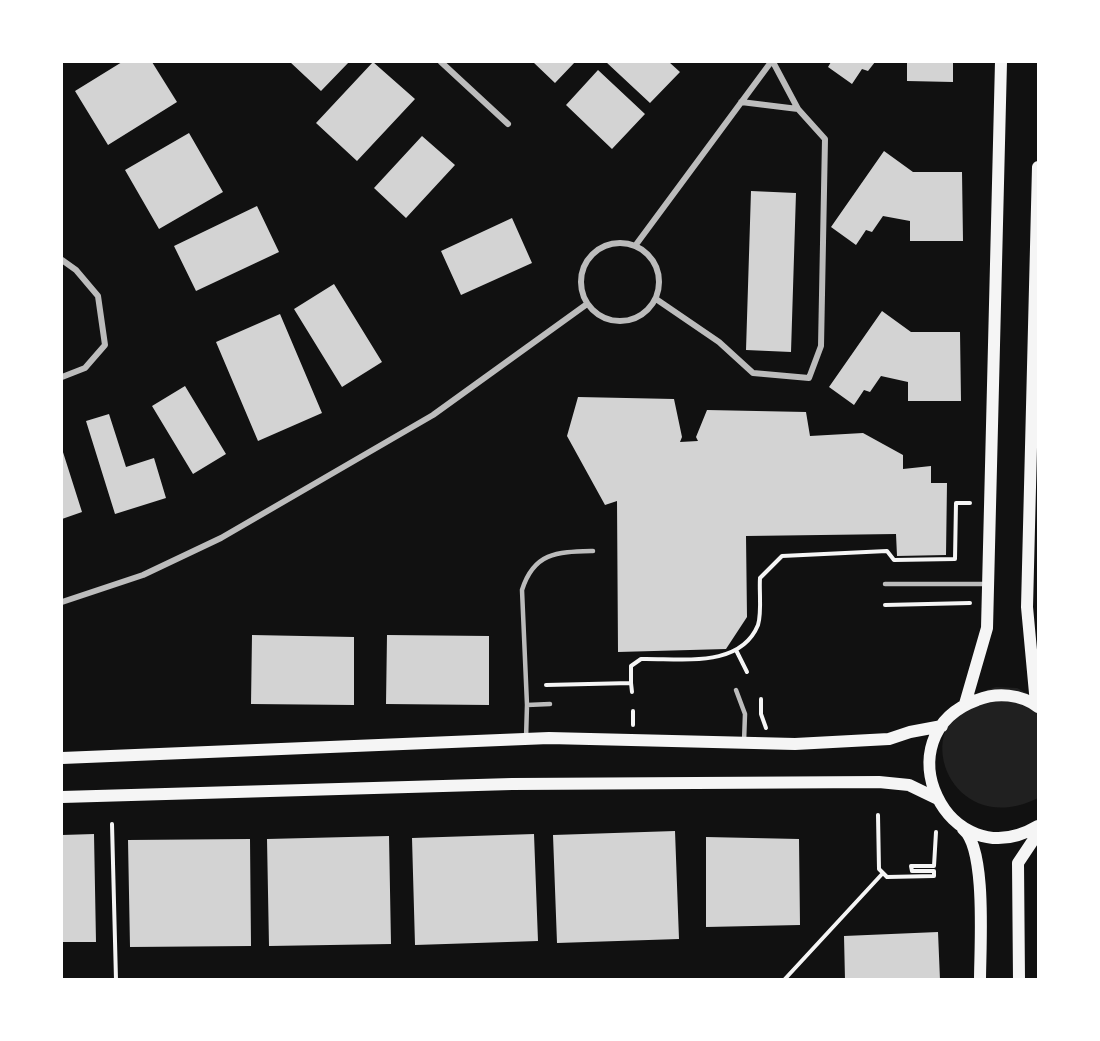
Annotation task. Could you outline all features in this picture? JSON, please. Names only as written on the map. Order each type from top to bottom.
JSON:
[{"type":"main road","points":[[965,704],[987,627],[1001,62]]},
{"type":"main road","points":[[980,980],[978,861],[970,834],[944,810],[932,789],[929,764],[934,740],[942,726],[965,704],[988,696],[1013,696],[1037,705],[1027,607],[1035,497],[1038,167]]},
{"type":"main road","points":[[62,758],[526,740],[795,744],[889,739],[942,726]]},
{"type":"main road","points":[[62,797],[512,784],[879,782],[909,785],[938,799]]},
{"type":"main road","points":[[960,826],[981,836],[1004,838],[1026,834],[1038,826]]},
{"type":"main road","points":[[1019,980],[1018,863],[1038,833]]},
{"type":"street","points":[[441,62],[508,124]]},
{"type":"street","points":[[635,246],[772,62],[798,109],[825,139],[821,346],[809,378],[753,373],[719,342],[656,299]]},
{"type":"street","points":[[741,102],[798,109]]},
{"type":"street","points":[[610,244],[635,246],[654,262],[659,280],[656,299],[640,316],[617,322],[605,319],[587,304],[581,280],[590,257],[610,244]]},
{"type":"street","points":[[62,260],[76,270],[99,296],[105,345],[85,368],[62,377]]},
{"type":"street","points":[[62,602],[143,575],[191,555],[433,415],[587,304]]},
{"type":"lane","points":[[526,740],[527,705],[522,591],[527,573],[539,561],[553,554],[593,551]]},
{"type":"lane","points":[[885,584],[988,584]]},
{"type":"lane","points":[[736,690],[745,714],[744,742]]},
{"type":"lane","points":[[527,705],[550,704]]},
{"type":"path","points":[[632,692],[631,666],[641,659],[727,656],[746,644],[758,624],[760,578],[782,556],[887,551],[894,560],[955,559],[956,503],[970,503]]},
{"type":"path","points":[[885,605],[970,603]]},
{"type":"path","points":[[736,651],[747,672]]},
{"type":"path","points":[[546,685],[631,683]]},
{"type":"path","points":[[761,699],[761,714],[766,729]]},
{"type":"path","points":[[633,711],[633,728]]},
{"type":"path","points":[[878,815],[879,869],[887,877],[934,876],[934,871],[912,871],[911,866],[934,866],[936,832]]},
{"type":"path","points":[[112,824],[116,980]]},
{"type":"path","points":[[784,980],[883,873]]},
{"type":"shaded area","points":[[996,687],[1017,688],[1038,699],[1038,798],[1007,807],[980,804],[959,790],[946,770],[942,747],[948,723],[966,702]]},
{"type":"building","points":[[122,62],[152,62],[177,102],[108,145],[75,91]]},
{"type":"building","points":[[290,62],[349,62],[321,91]]},
{"type":"building","points":[[373,62],[415,99],[357,161],[316,123]]},
{"type":"building","points":[[533,62],[575,62],[555,83]]},
{"type":"building","points":[[606,62],[669,62],[680,72],[650,103]]},
{"type":"building","points":[[831,62],[875,62],[868,71],[862,69],[852,84],[828,67]]},
{"type":"building","points":[[907,62],[953,62],[953,82],[907,81]]},
{"type":"building","points":[[598,70],[645,114],[612,149],[566,105]]},
{"type":"building","points":[[189,133],[223,192],[159,229],[125,170]]},
{"type":"building","points":[[422,136],[455,165],[406,218],[374,188]]},
{"type":"building","points":[[884,151],[913,172],[962,172],[963,241],[910,241],[910,221],[883,216],[872,232],[866,230],[856,245],[831,227]]},
{"type":"building","points":[[751,191],[796,193],[791,352],[746,350]]},
{"type":"building","points":[[257,206],[279,252],[196,291],[174,246]]},
{"type":"building","points":[[512,218],[532,263],[461,295],[441,251]]},
{"type":"building","points":[[334,284],[382,362],[342,387],[294,309]]},
{"type":"building","points":[[882,311],[911,332],[960,332],[961,401],[908,401],[908,382],[881,376],[870,392],[864,390],[854,405],[829,387]]},
{"type":"building","points":[[280,314],[322,413],[258,441],[216,342]]},
{"type":"building","points":[[185,386],[226,454],[193,474],[152,406]]},
{"type":"building","points":[[578,397],[674,399],[682,437],[680,442],[698,441],[696,437],[707,410],[806,412],[810,436],[863,433],[903,455],[903,469],[931,466],[931,483],[947,483],[946,555],[897,556],[896,534],[746,536],[747,617],[726,649],[618,652],[617,501],[605,505],[567,436]]},
{"type":"building","points":[[109,414],[126,467],[154,458],[166,498],[115,514],[86,421]]},
{"type":"building","points":[[62,449],[82,512],[62,519]]},
{"type":"building","points":[[252,635],[354,637],[354,705],[251,704]]},
{"type":"building","points":[[387,635],[489,636],[489,705],[386,704]]},
{"type":"building","points":[[675,831],[679,939],[557,943],[553,835]]},
{"type":"building","points":[[94,834],[96,942],[62,942],[62,835]]},
{"type":"building","points":[[534,834],[538,941],[415,945],[412,838]]},
{"type":"building","points":[[389,836],[391,944],[269,946],[267,839]]},
{"type":"building","points":[[706,837],[799,839],[800,925],[706,927]]},
{"type":"building","points":[[250,839],[251,946],[130,947],[128,840]]},
{"type":"building","points":[[938,932],[940,980],[845,980],[844,936]]}]
